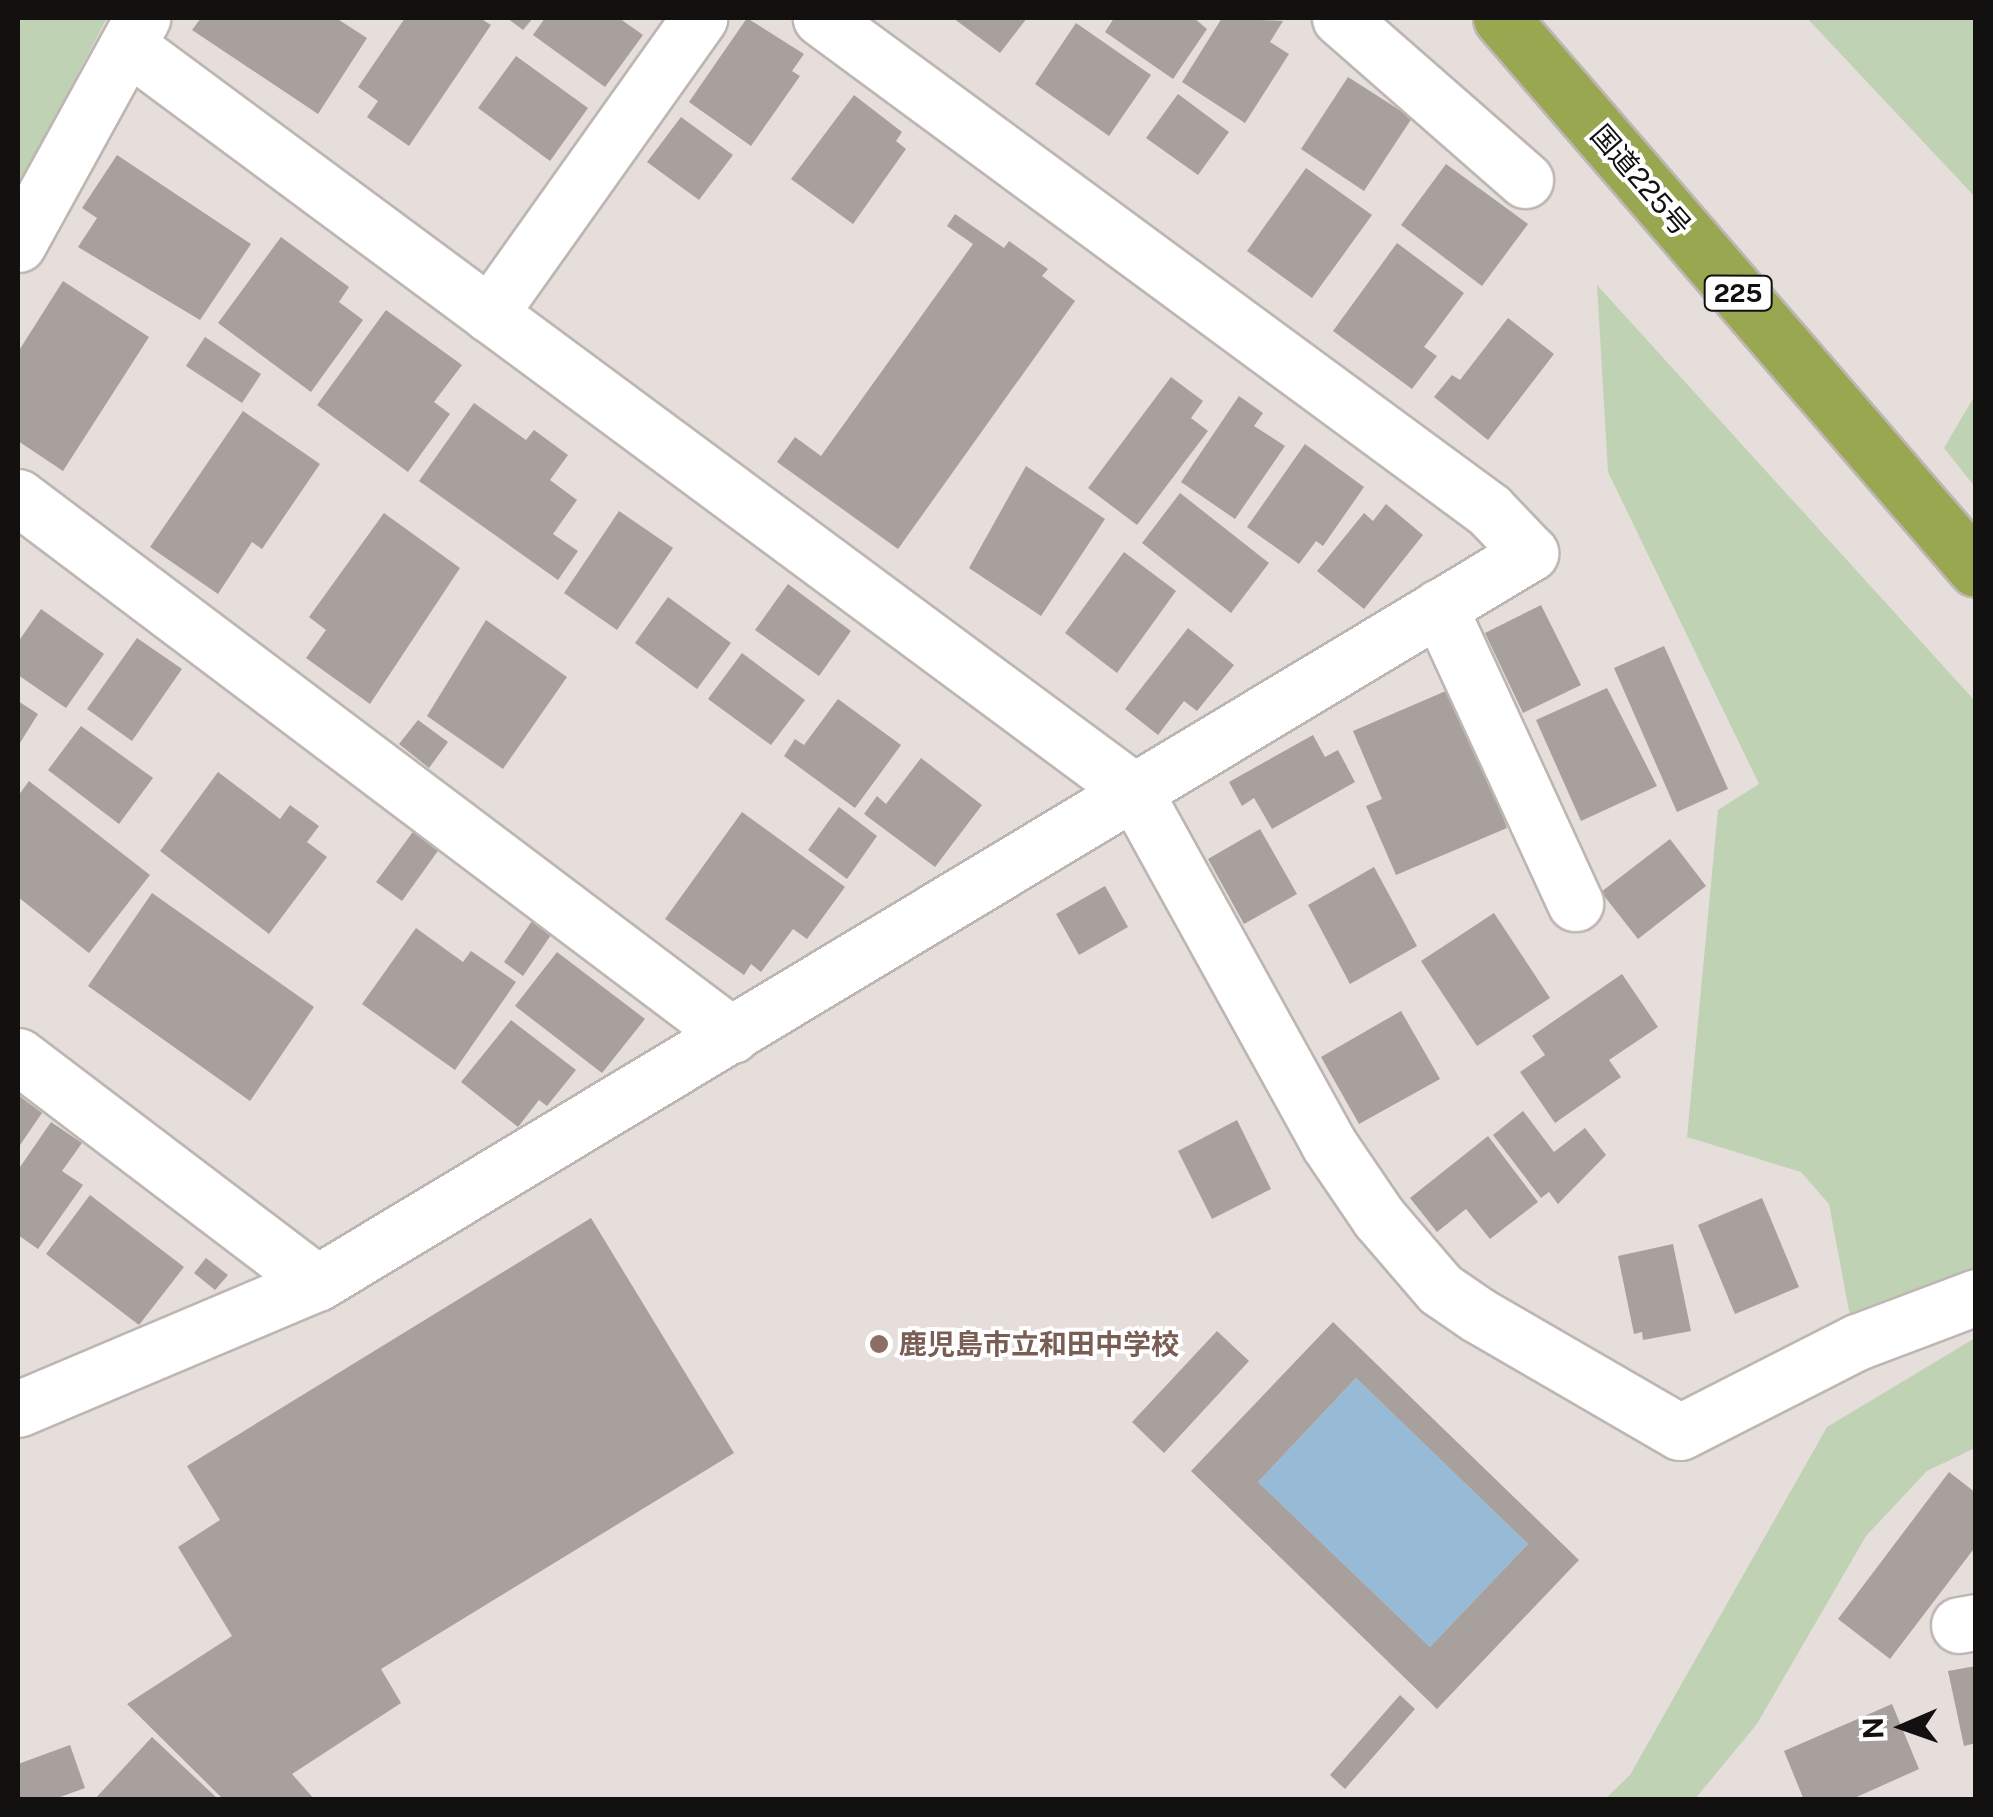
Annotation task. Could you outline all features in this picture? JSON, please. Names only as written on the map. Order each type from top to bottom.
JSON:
[{"type":"highway","name":"国道225号","points":[[1501,18],[1976,569]]},
{"type":"street","points":[[489,314],[700,18]]},
{"type":"street","points":[[18,1409],[317,1283],[1530,553],[1490,510],[821,18]]},
{"type":"street","points":[[1340,18],[1526,180]]},
{"type":"street","points":[[18,244],[135,32],[489,314],[1134,791],[1328,1142],[1428,1275],[1478,1316],[1680,1432],[1857,1342],[1976,1297]]},
{"type":"street","points":[[18,497],[732,1034]]},
{"type":"street","points":[[1439,607],[1575,903]]},
{"type":"street","points":[[18,1056],[317,1283]]},
{"type":"green space","points":[[18,18],[107,18],[18,189]]},
{"type":"green space","points":[[1807,18],[1975,18],[1975,197]]},
{"type":"green space","points":[[1597,285],[1975,701],[1975,1274],[1852,1327],[1829,1204],[1801,1172],[1687,1137],[1718,810],[1759,784],[1608,472]]},
{"type":"green space","points":[[1975,395],[1975,487],[1944,448]]},
{"type":"green space","points":[[1975,1338],[1975,1448],[1927,1471],[1866,1536],[1757,1724],[1695,1799],[1605,1799],[1630,1775],[1827,1427]]},
{"type":"water","points":[[1356,1378],[1528,1544],[1430,1647],[1258,1482]]},
{"type":"building","points":[[201,18],[336,18],[367,38],[318,114],[192,30]]},
{"type":"building","points":[[405,18],[480,18],[491,25],[409,146],[367,117],[378,101],[358,87]]},
{"type":"building","points":[[507,18],[533,18],[523,30]]},
{"type":"building","points":[[545,18],[619,18],[643,35],[605,87],[533,35]]},
{"type":"building","points":[[747,18],[804,54],[792,71],[800,76],[751,146],[689,102]]},
{"type":"building","points":[[953,18],[1027,18],[1000,53]]},
{"type":"building","points":[[1114,18],[1194,18],[1207,29],[1173,79],[1105,32]]},
{"type":"building","points":[[1222,18],[1283,21],[1270,42],[1289,54],[1245,123],[1182,82]]},
{"type":"building","points":[[1076,23],[1151,75],[1109,136],[1035,84]]},
{"type":"building","points":[[516,56],[588,108],[550,161],[478,108]]},
{"type":"building","points":[[1348,77],[1412,118],[1364,191],[1301,149]]},
{"type":"building","points":[[1178,94],[1229,132],[1198,175],[1146,138]]},
{"type":"building","points":[[854,95],[902,132],[896,141],[906,149],[853,224],[791,179]]},
{"type":"building","points":[[681,117],[733,155],[699,200],[647,162]]},
{"type":"building","points":[[117,155],[251,244],[200,320],[78,247],[97,218],[82,208]]},
{"type":"building","points":[[1446,164],[1528,224],[1482,286],[1401,225]]},
{"type":"building","points":[[1306,168],[1372,215],[1312,298],[1247,251]]},
{"type":"building","points":[[955,214],[1004,248],[1009,241],[1048,269],[1042,276],[1075,301],[898,549],[777,462],[795,437],[821,456],[973,244],[947,226]]},
{"type":"building","points":[[281,237],[349,287],[339,302],[363,320],[311,392],[218,323]]},
{"type":"building","points":[[1397,243],[1464,293],[1424,347],[1437,356],[1412,389],[1333,331]]},
{"type":"building","points":[[63,281],[149,337],[63,471],[18,441],[18,352]]},
{"type":"building","points":[[386,310],[462,365],[434,402],[450,414],[408,472],[317,405]]},
{"type":"building","points":[[1508,318],[1554,354],[1488,440],[1434,397],[1452,375],[1460,380]]},
{"type":"building","points":[[205,337],[261,374],[242,403],[186,366]]},
{"type":"building","points":[[1171,377],[1203,401],[1191,418],[1208,431],[1137,525],[1088,488]]},
{"type":"building","points":[[1239,396],[1263,413],[1254,426],[1285,446],[1235,519],[1181,482]]},
{"type":"building","points":[[474,403],[526,440],[534,430],[568,455],[550,480],[577,500],[553,534],[578,551],[558,580],[419,481]]},
{"type":"building","points":[[243,411],[320,464],[262,549],[252,542],[218,594],[150,547]]},
{"type":"building","points":[[1305,444],[1364,487],[1323,546],[1316,541],[1299,564],[1247,527]]},
{"type":"building","points":[[1026,466],[1105,519],[1041,616],[969,568]]},
{"type":"building","points":[[1180,493],[1269,563],[1231,613],[1142,543]]},
{"type":"building","points":[[1386,504],[1423,535],[1364,609],[1317,571],[1364,513],[1373,521]]},
{"type":"building","points":[[619,511],[673,548],[617,630],[564,593]]},
{"type":"building","points":[[384,513],[460,568],[370,704],[306,658],[326,630],[309,617]]},
{"type":"building","points":[[1124,552],[1176,591],[1117,673],[1065,633]]},
{"type":"building","points":[[788,584],[851,631],[819,676],[755,630]]},
{"type":"building","points":[[668,597],[731,643],[697,689],[635,643]]},
{"type":"building","points":[[1541,605],[1581,685],[1523,713],[1485,633]]},
{"type":"building","points":[[41,609],[104,654],[66,708],[18,675],[18,642]]},
{"type":"building","points":[[486,620],[567,677],[503,769],[427,716]]},
{"type":"building","points":[[1188,628],[1234,665],[1197,711],[1184,701],[1158,735],[1125,709]]},
{"type":"building","points":[[137,638],[182,669],[132,741],[87,709]]},
{"type":"building","points":[[1664,646],[1728,789],[1677,812],[1614,668]]},
{"type":"building","points":[[742,653],[805,700],[771,745],[708,699]]},
{"type":"building","points":[[1455,687],[1507,828],[1396,875],[1366,806],[1382,799],[1353,731]]},
{"type":"building","points":[[1607,688],[1657,786],[1581,821],[1536,720]]},
{"type":"building","points":[[838,699],[901,745],[855,808],[784,756],[795,739],[804,745]]},
{"type":"building","points":[[18,701],[38,714],[18,746]]},
{"type":"building","points":[[418,720],[448,742],[429,768],[399,744]]},
{"type":"building","points":[[81,726],[153,778],[119,824],[48,770]]},
{"type":"building","points":[[1313,735],[1325,757],[1338,750],[1355,782],[1272,829],[1254,798],[1242,806],[1229,782]]},
{"type":"building","points":[[921,758],[982,805],[935,867],[864,814],[877,796],[886,804]]},
{"type":"building","points":[[218,772],[280,819],[290,805],[319,826],[307,842],[327,857],[269,934],[160,851]]},
{"type":"building","points":[[29,781],[150,875],[89,953],[18,897],[18,796]]},
{"type":"building","points":[[839,807],[877,836],[847,879],[808,850]]},
{"type":"building","points":[[742,812],[845,887],[807,939],[793,929],[761,972],[751,964],[744,975],[665,919]]},
{"type":"building","points":[[415,829],[440,848],[402,901],[376,882]]},
{"type":"building","points":[[1260,829],[1297,894],[1244,924],[1208,859]]},
{"type":"building","points":[[1670,839],[1706,886],[1638,939],[1601,892]]},
{"type":"building","points":[[1374,867],[1417,946],[1350,984],[1308,905]]},
{"type":"building","points":[[1105,886],[1128,927],[1079,955],[1056,914]]},
{"type":"building","points":[[152,893],[314,1007],[250,1101],[88,986]]},
{"type":"building","points":[[1494,913],[1550,998],[1477,1046],[1421,961]]},
{"type":"building","points":[[532,921],[551,935],[523,976],[504,962]]},
{"type":"building","points":[[416,928],[463,962],[471,951],[516,982],[455,1070],[362,1004]]},
{"type":"building","points":[[557,952],[645,1019],[602,1073],[515,1006]]},
{"type":"building","points":[[1622,974],[1658,1027],[1609,1060],[1621,1077],[1555,1123],[1520,1072],[1545,1055],[1532,1036]]},
{"type":"building","points":[[1401,1011],[1440,1079],[1359,1124],[1321,1057]]},
{"type":"building","points":[[511,1020],[576,1070],[547,1106],[539,1100],[518,1127],[461,1082]]},
{"type":"building","points":[[18,1095],[42,1113],[18,1148]]},
{"type":"building","points":[[1523,1111],[1554,1152],[1585,1128],[1606,1155],[1558,1204],[1549,1192],[1541,1198],[1493,1135]]},
{"type":"building","points":[[1237,1120],[1271,1189],[1212,1219],[1178,1151]]},
{"type":"building","points":[[51,1122],[82,1143],[62,1171],[83,1185],[38,1249],[18,1235],[18,1170]]},
{"type":"building","points":[[1488,1136],[1538,1202],[1490,1239],[1466,1209],[1437,1232],[1410,1198]]},
{"type":"building","points":[[90,1195],[184,1267],[139,1325],[46,1254]]},
{"type":"building","points":[[1762,1198],[1799,1287],[1735,1314],[1698,1225]]},
{"type":"building","points":[[591,1218],[734,1453],[381,1669],[401,1703],[292,1774],[315,1800],[224,1800],[127,1704],[232,1636],[178,1547],[220,1520],[187,1466]]},
{"type":"building","points":[[1673,1244],[1691,1331],[1643,1340],[1642,1332],[1634,1334],[1618,1256]]},
{"type":"building","points":[[206,1258],[228,1275],[215,1290],[194,1273]]},
{"type":"building","points":[[1333,1322],[1579,1560],[1437,1709],[1191,1471]],"holes":[[[1356,1378],[1528,1544],[1430,1647],[1258,1482]]]},
{"type":"building","points":[[1217,1331],[1249,1361],[1164,1453],[1132,1422]]},
{"type":"building","points":[[1949,1472],[1976,1493],[1976,1546],[1890,1659],[1838,1619]]},
{"type":"building","points":[[1976,1666],[1976,1743],[1964,1746],[1948,1671]]},
{"type":"building","points":[[1400,1695],[1415,1709],[1345,1789],[1330,1775]]},
{"type":"building","points":[[1892,1704],[1919,1769],[1850,1800],[1804,1800],[1784,1751]]},
{"type":"building","points":[[152,1737],[219,1800],[94,1800]]},
{"type":"building","points":[[70,1745],[85,1788],[52,1800],[18,1800],[18,1764]]},
{"type":"place","name":"鹿児島市立和田中学校","points":[[879,1344]]}]
